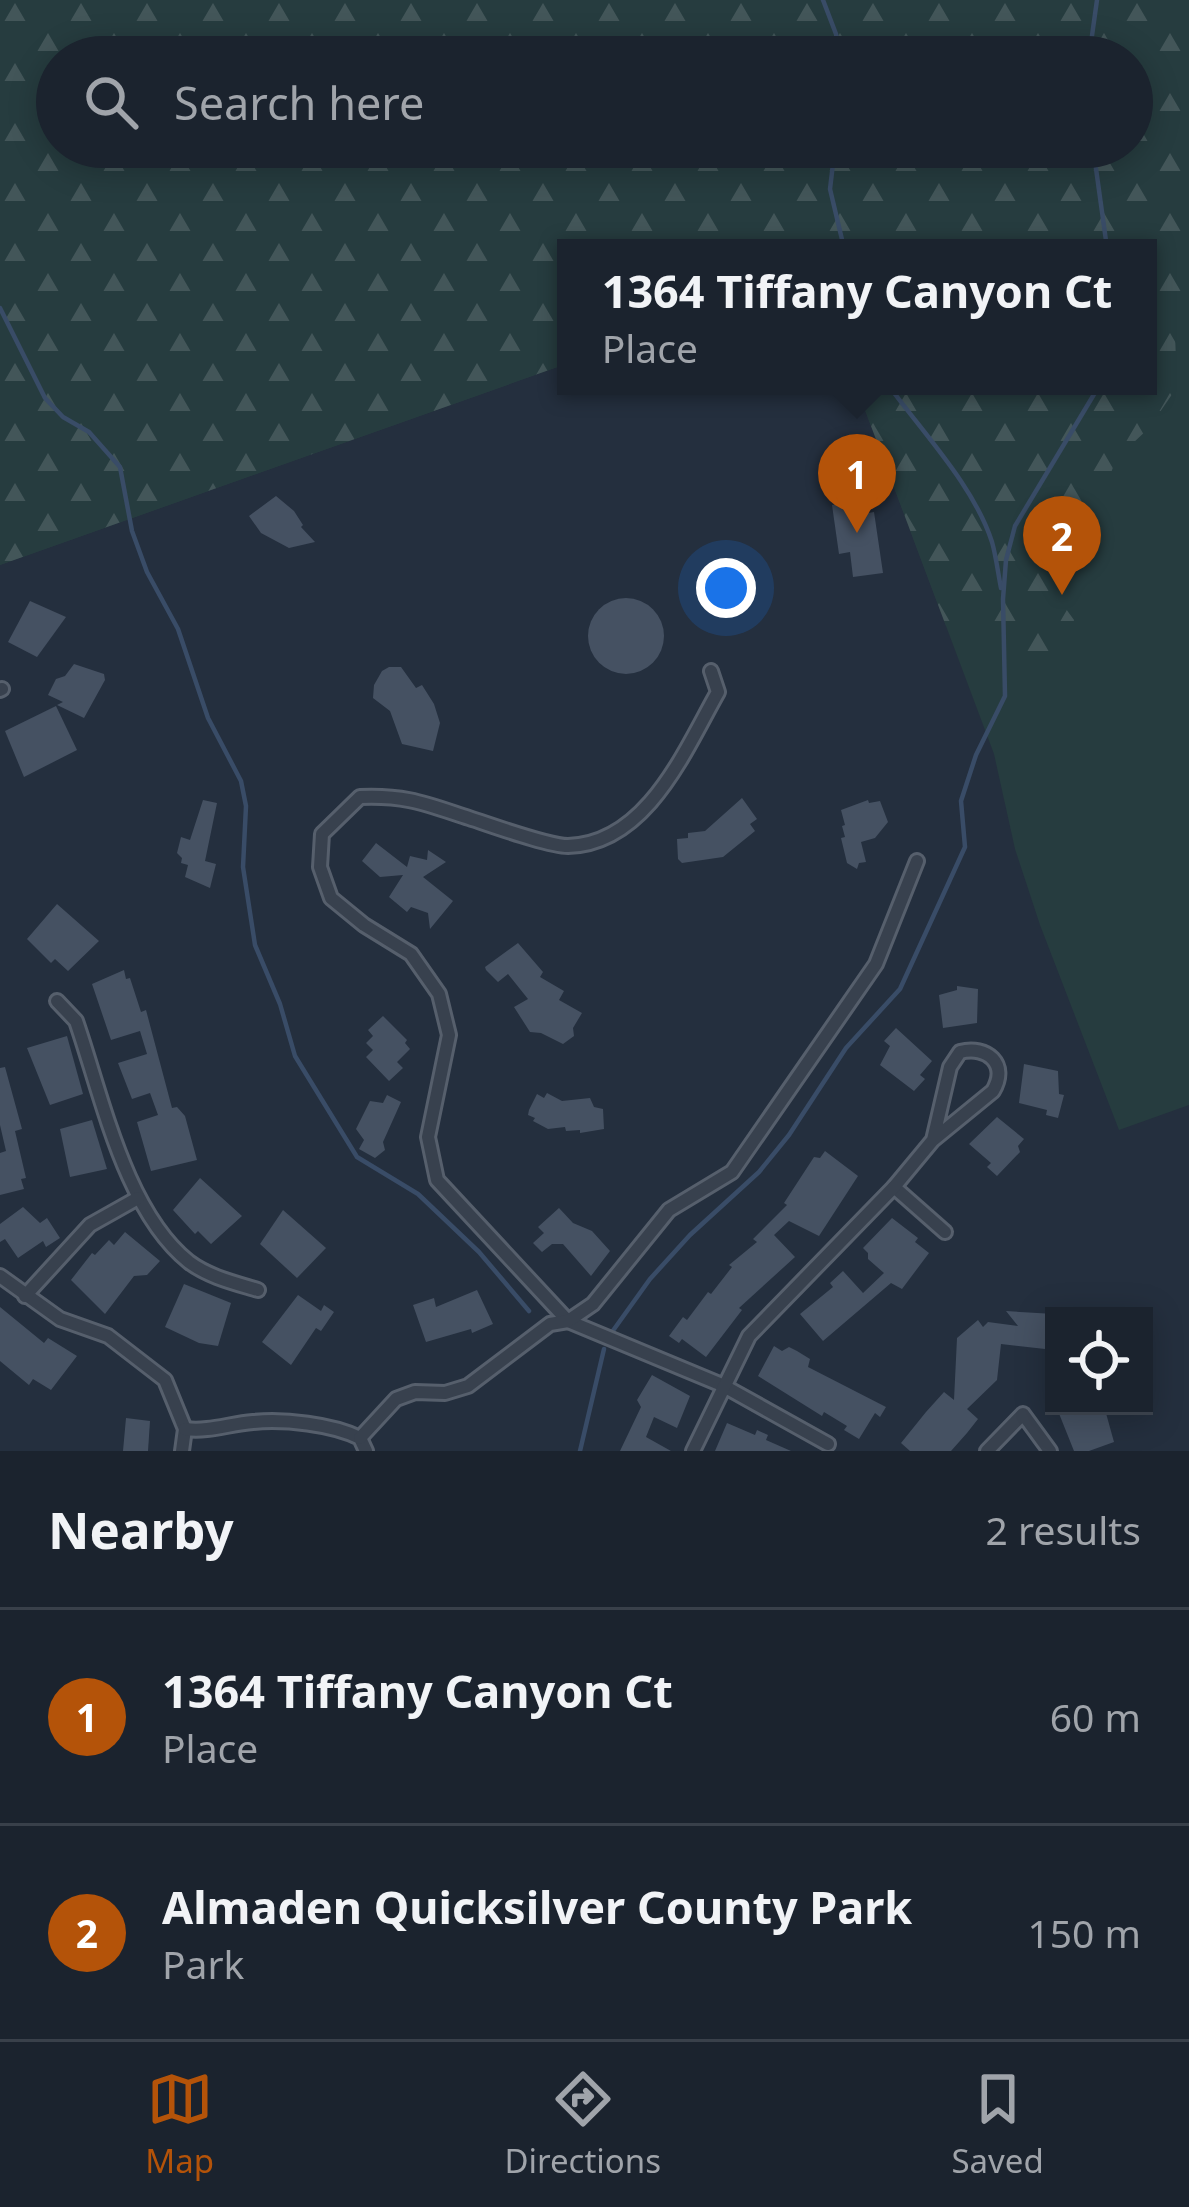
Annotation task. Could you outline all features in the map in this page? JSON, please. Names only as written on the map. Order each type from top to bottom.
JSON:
[{"type":"street","points":[[710,671],[718,692],[669,778],[634,820],[601,837],[567,846],[399,795],[360,796],[322,834],[320,867],[331,898],[411,954],[439,994],[449,1035],[428,1137],[437,1180],[568,1321],[722,1385],[828,1444]]},
{"type":"street","points":[[184,1429],[203,1431],[256,1421],[343,1430],[363,1444],[396,1399],[468,1386],[550,1324],[568,1321],[592,1304],[669,1210],[732,1172],[876,964],[917,861]]},
{"type":"street","points":[[58,1001],[76,1021],[138,1198],[190,1262],[258,1290]]},
{"type":"street","points":[[693,1451],[749,1336],[894,1187],[933,1140],[993,1091],[999,1066],[990,1054],[976,1048],[960,1052],[950,1067],[933,1140]]},
{"type":"street","points":[[894,1187],[945,1232]]},
{"type":"street","points":[[25,1296],[90,1225],[138,1198]]},
{"type":"street","points":[[0,1276],[61,1319],[108,1336],[165,1380],[184,1429],[182,1451]]},
{"type":"street","points":[[987,1451],[1023,1414],[1050,1451]]},
{"type":"green space","points":[[0,0],[1189,0],[1189,1105],[1119,1130],[1040,925],[1015,849],[994,754],[859,395],[1157,395],[1157,239],[557,239],[557,367],[0,565]]},
{"type":"green space","points":[[0,0],[1189,0],[1189,290],[1175,334],[1177,387],[1149,428],[1116,459],[1098,509],[1044,545],[1032,562],[1074,620],[1059,653],[1035,656],[974,630],[946,626],[859,395],[1157,395],[1157,239],[557,239],[557,367],[0,565]]},
{"type":"building","points":[[276,496],[294,511],[315,542],[289,548],[261,533],[249,516]]},
{"type":"building","points":[[854,501],[856,515],[874,512],[883,573],[853,577],[850,552],[839,554],[832,505]]},
{"type":"building","points":[[626,598],[653,609],[664,636],[653,663],[626,674],[599,663],[588,636],[599,609]]},
{"type":"building","points":[[30,601],[66,617],[37,657],[8,642]]},
{"type":"building","points":[[74,664],[104,674],[84,718],[48,695],[56,679]]},
{"type":"building","points":[[389,667],[401,667],[416,688],[422,685],[434,704],[440,723],[433,751],[402,744],[390,711],[373,698],[374,685]]},
{"type":"building","points":[[56,706],[77,750],[24,777],[5,731]]},
{"type":"building","points":[[742,798],[757,819],[750,824],[755,831],[723,857],[682,863],[677,839],[705,831]]},
{"type":"building","points":[[203,800],[217,803],[205,861],[216,864],[210,888],[185,877],[188,865],[181,863],[177,853],[181,837],[190,840]]},
{"type":"building","points":[[868,800],[880,801],[888,822],[875,838],[861,842],[866,862],[857,869],[847,863],[841,810]]},
{"type":"building","points":[[376,843],[407,867],[410,856],[427,860],[428,850],[446,862],[423,877],[453,901],[430,929],[428,913],[411,907],[407,912],[389,897],[403,875],[380,877],[362,861]]},
{"type":"building","points":[[57,904],[99,941],[68,971],[55,959],[51,963],[27,939]]},
{"type":"building","points":[[518,943],[543,972],[540,977],[564,991],[559,1000],[582,1013],[574,1036],[563,1044],[530,1032],[514,1007],[528,999],[508,974],[498,982],[486,970]]},
{"type":"building","points":[[124,970],[141,1012],[146,1010],[172,1108],[185,1116],[197,1160],[151,1171],[137,1122],[158,1115],[150,1093],[132,1099],[118,1063],[147,1054],[140,1031],[111,1040],[92,984]]},
{"type":"building","points":[[957,986],[978,989],[977,1023],[943,1028],[939,995]]},
{"type":"building","points":[[383,1016],[410,1049],[397,1062],[403,1068],[389,1081],[366,1057],[373,1050],[366,1043],[373,1036],[368,1030]]},
{"type":"building","points":[[896,1028],[932,1061],[914,1091],[880,1065],[890,1046],[884,1041]]},
{"type":"building","points":[[67,1036],[83,1094],[50,1105],[27,1048]]},
{"type":"building","points":[[1024,1064],[1058,1071],[1059,1094],[1064,1095],[1058,1118],[1019,1103]]},
{"type":"building","points":[[5,1067],[22,1129],[15,1131],[26,1178],[21,1179],[24,1189],[0,1195],[0,1153],[6,1151],[0,1125],[0,1068]]},
{"type":"building","points":[[547,1093],[562,1101],[590,1098],[594,1107],[603,1109],[604,1129],[580,1133],[565,1127],[548,1129],[533,1121],[528,1115],[537,1094],[544,1098]]},
{"type":"building","points":[[387,1095],[401,1102],[383,1142],[385,1150],[375,1158],[359,1149],[364,1140],[356,1129],[370,1101],[383,1103]]},
{"type":"building","points":[[997,1117],[1024,1139],[1018,1146],[1020,1152],[997,1176],[987,1167],[991,1163],[969,1144]]},
{"type":"building","points":[[92,1120],[107,1169],[70,1177],[60,1129]]},
{"type":"building","points":[[825,1151],[858,1176],[819,1236],[789,1221],[774,1235],[795,1257],[739,1308],[742,1310],[706,1357],[682,1339],[679,1343],[669,1336],[711,1294],[732,1267],[729,1265],[757,1242],[753,1239],[787,1205],[814,1157],[820,1158]]},
{"type":"building","points":[[200,1178],[242,1216],[211,1244],[173,1210]]},
{"type":"building","points":[[23,1207],[40,1223],[47,1218],[60,1238],[46,1247],[43,1241],[18,1258],[5,1239],[0,1242],[0,1224]]},
{"type":"building","points":[[559,1208],[573,1223],[592,1231],[610,1251],[591,1276],[563,1244],[552,1244],[542,1252],[533,1243],[544,1233],[538,1227]]},
{"type":"building","points":[[283,1210],[326,1248],[297,1278],[260,1244]]},
{"type":"building","points":[[892,1218],[929,1253],[902,1289],[891,1283],[823,1341],[800,1314],[833,1287],[830,1283],[843,1271],[863,1293],[884,1273],[863,1248]]},
{"type":"building","points":[[125,1232],[160,1261],[147,1275],[134,1276],[105,1314],[71,1280],[92,1253],[109,1240],[114,1245]]},
{"type":"building","points":[[184,1284],[231,1303],[218,1346],[165,1327]]},
{"type":"building","points":[[477,1290],[493,1324],[426,1342],[413,1305],[434,1298],[436,1307]]},
{"type":"building","points":[[298,1295],[321,1311],[324,1305],[334,1312],[321,1331],[316,1328],[291,1365],[262,1342]]},
{"type":"building","points":[[0,1307],[44,1343],[48,1338],[77,1356],[51,1390],[33,1379],[29,1385],[0,1361]]},
{"type":"building","points":[[1006,1311],[1045,1313],[1045,1349],[1001,1344],[997,1380],[967,1409],[978,1419],[951,1451],[910,1451],[901,1443],[944,1392],[954,1400],[957,1338],[978,1320],[983,1327],[988,1322],[1018,1326]]},
{"type":"building","points":[[774,1346],[797,1351],[810,1359],[808,1367],[886,1407],[880,1417],[875,1413],[859,1439],[844,1430],[847,1426],[758,1376]]},
{"type":"building","points":[[652,1375],[690,1396],[677,1428],[654,1417],[646,1437],[671,1451],[620,1451],[641,1407],[637,1400]]},
{"type":"building","points":[[1060,1415],[1106,1415],[1114,1442],[1074,1451]]},
{"type":"building","points":[[126,1418],[150,1421],[148,1451],[123,1451]]},
{"type":"building","points":[[727,1423],[755,1435],[757,1430],[768,1435],[766,1440],[791,1451],[715,1451]]},
{"type":"waterway","points":[[823,0],[836,36]]},
{"type":"waterway","points":[[1092,36],[1097,0]]},
{"type":"waterway","points":[[832,168],[830,189],[842,239]]},
{"type":"waterway","points":[[1096,168],[1106,239]]},
{"type":"waterway","points":[[0,308],[45,398],[63,417],[89,432],[120,467],[132,531],[147,572],[178,629],[208,718],[241,781],[246,806],[243,867],[255,945],[295,1056],[357,1157],[418,1194],[479,1252],[529,1311]]},
{"type":"waterway","points":[[896,395],[984,521],[1001,588]]},
{"type":"waterway","points":[[612,1332],[690,1235],[759,1172],[846,1048],[900,989],[965,847],[961,801],[976,755],[1005,696],[1003,599],[1015,526],[1094,395]]},
{"type":"waterway","points":[[580,1451],[604,1349]]},
{"type":"place","name":"1364 Tiffany Canyon Ct","points":[[857,533]]},
{"type":"place","name":"Almaden Quicksilver County Park","points":[[1062,595]]}]
